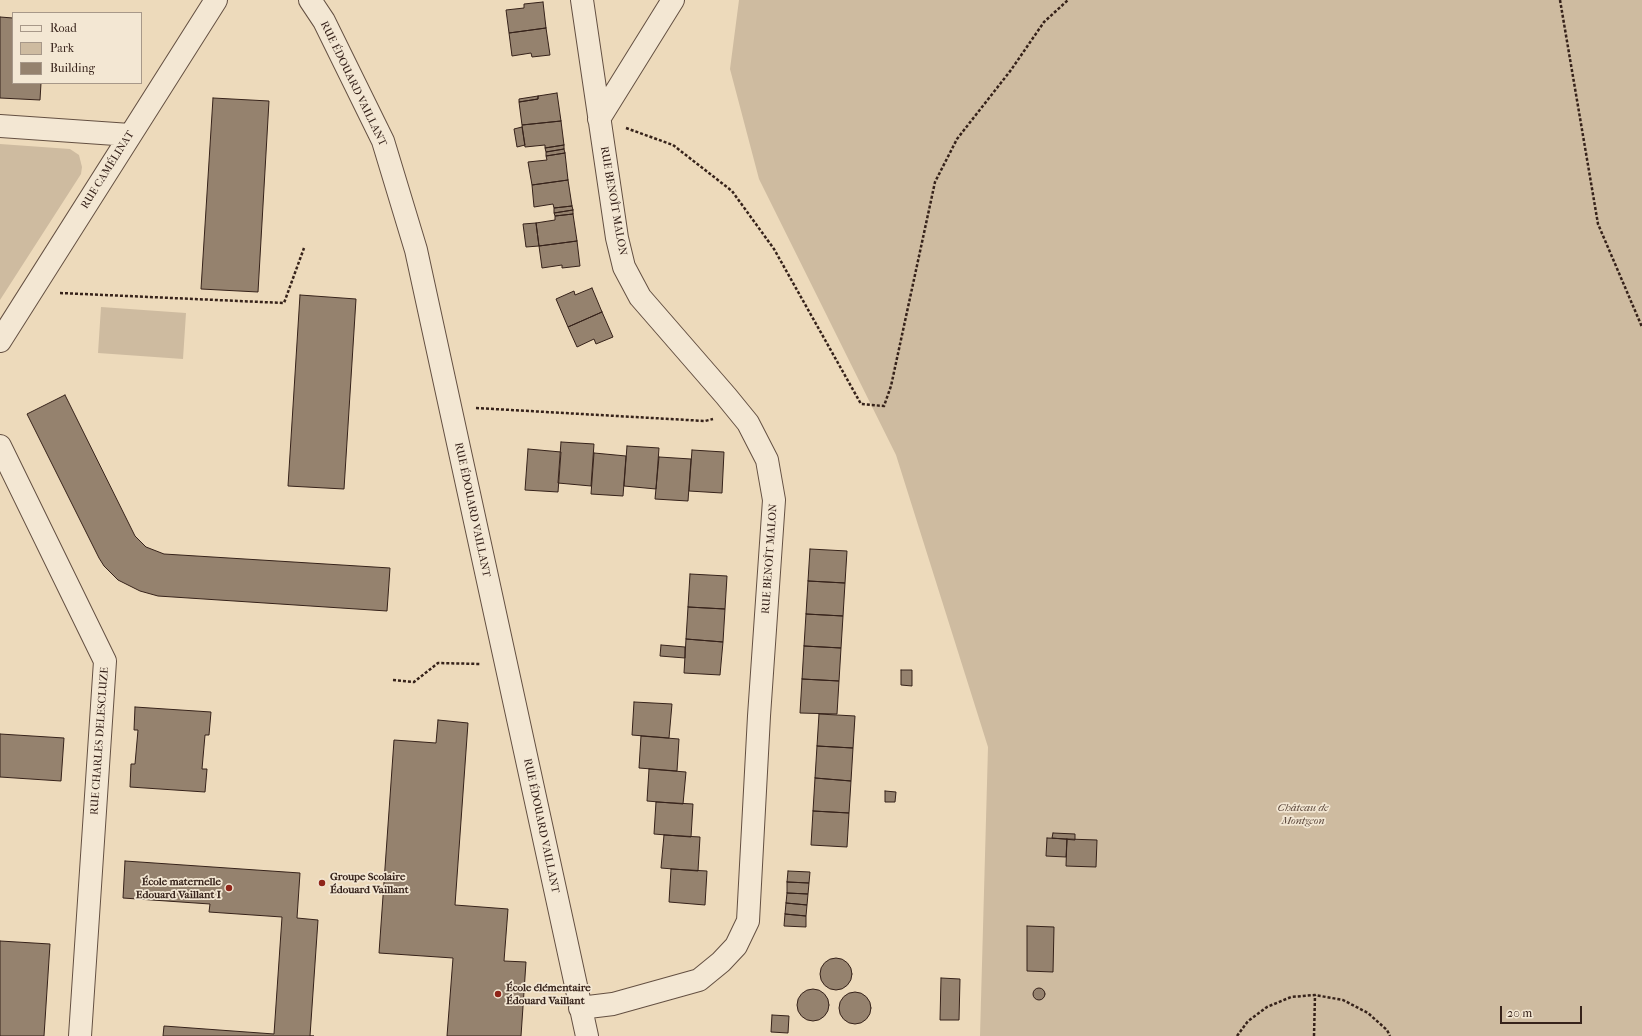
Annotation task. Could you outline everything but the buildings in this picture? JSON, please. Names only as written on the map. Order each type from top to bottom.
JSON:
[{"type":"street","name":"RUE CAMÉLINAT","points":[[0,341],[216,0]]},
{"type":"street","name":"RUE ÉDOUARD VAILLANT","points":[[310,0],[324,21],[383,141],[416,250],[587,1036]]},
{"type":"street","name":"RUE BENOÎT MALON","points":[[580,1008],[613,1004],[699,980],[721,962],[736,946],[748,921],[774,500],[767,460],[748,423],[739,410],[640,297],[624,267],[617,238],[582,0]]},
{"type":"street","points":[[599,119],[673,0]]},
{"type":"street","points":[[0,126],[130,135]]},
{"type":"street","name":"RUE CHARLES DELESCLUZE","points":[[0,446],[105,661],[80,1036]]},
{"type":"path","points":[[599,119],[673,145],[732,191],[774,249],[861,404],[884,406],[891,386],[935,182],[957,139],[1011,70],[1044,22],[1068,0]]},
{"type":"path","points":[[1560,0],[1598,224],[1642,328]]},
{"type":"path","points":[[31,291],[284,303],[304,248]]},
{"type":"path","points":[[450,406],[705,421],[739,410]]},
{"type":"path","points":[[392,680],[414,682],[438,663],[506,665]]},
{"type":"path","points":[[1237,1036],[1248,1022],[1267,1007],[1291,997],[1315,995],[1343,1000],[1368,1013],[1387,1030],[1390,1036]]},
{"type":"path","points":[[1314,1036],[1315,995]]},
{"type":"green space","name":"Château de Montgeon","points":[[739,0],[1642,0],[1642,1036],[980,1036],[988,747],[896,455],[759,179],[730,69]]},
{"type":"green space","points":[[0,144],[70,149],[79,155],[82,167],[81,174],[0,300]]},
{"type":"green space","points":[[101,307],[186,313],[183,359],[98,353]]},
{"type":"place","name":"Groupe Scolaire Édouard Vaillant","points":[[322,883]]},
{"type":"place","name":"École maternelle Edouard Vaillant I","points":[[229,888]]},
{"type":"place","name":"École élémentaire Édouard Vaillant","points":[[498,994]]}]
